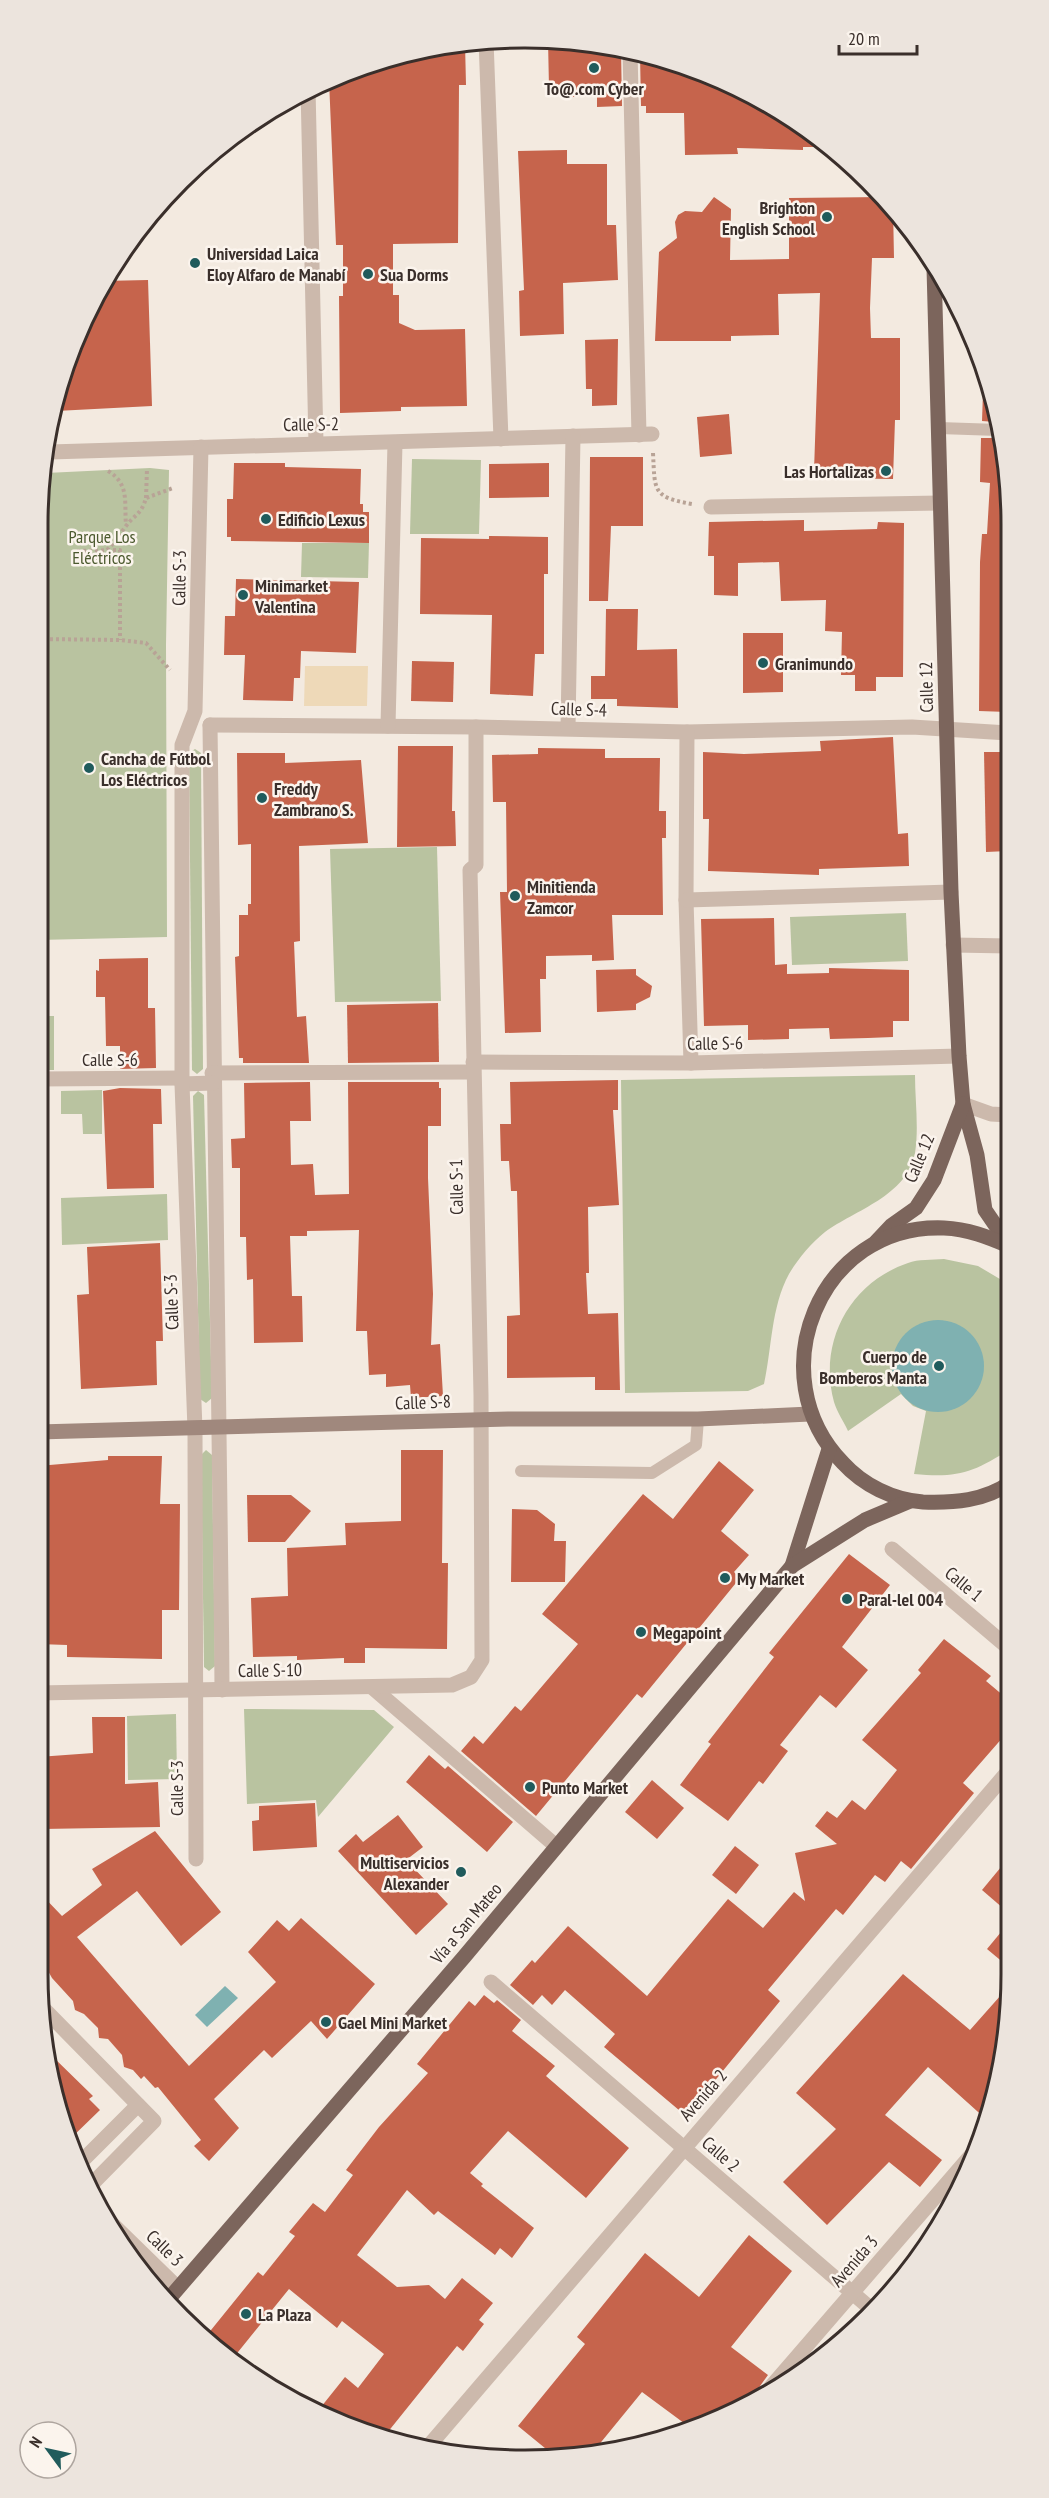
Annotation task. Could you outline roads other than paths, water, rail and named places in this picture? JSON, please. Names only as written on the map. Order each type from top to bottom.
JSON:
[{"type":"main road","name":"Calle 12","points":[[934,282],[951,892],[958,1056],[963,1104],[977,1155],[985,1210],[1001,1232]]},
{"type":"main road","name":"Calle 12","points":[[874,1244],[892,1225],[916,1208],[934,1180],[963,1104]]},
{"type":"main road","points":[[1001,1242],[979,1233],[944,1228],[908,1232],[874,1244],[848,1264],[826,1288],[811,1318],[803,1349],[803,1382],[810,1414],[829,1449],[852,1473],[879,1490],[910,1501],[955,1503],[1001,1490]]},
{"type":"main road","points":[[792,1566],[829,1449]]},
{"type":"main road","points":[[792,1566],[865,1520],[910,1501]]},
{"type":"main road","name":"Vía a San Mateo","points":[[172,2294],[464,1957],[792,1566]]},
{"type":"street","points":[[486,50],[501,439]]},
{"type":"street","name":"Calle S-2","points":[[54,452],[645,434],[630,60]]},
{"type":"street","points":[[308,100],[316,443]]},
{"type":"street","points":[[568,728],[573,436]]},
{"type":"street","points":[[388,726],[395,443]]},
{"type":"street","name":"Calle S-3","points":[[196,1859],[195,1429],[182,1081],[182,745],[195,711],[201,447]]},
{"type":"street","points":[[711,507],[940,503]]},
{"type":"street","points":[[195,711],[210,724],[212,1078],[221,1428],[222,1690]]},
{"type":"street","name":"Calle S-4","points":[[210,724],[568,728],[687,732],[912,727],[1001,733]]},
{"type":"street","name":"Calle S-1","points":[[476,727],[476,865],[470,870],[481,1420],[483,1650]]},
{"type":"street","points":[[687,732],[686,900],[691,1063]]},
{"type":"street","points":[[686,900],[951,892]]},
{"type":"street","points":[[953,945],[1001,946]]},
{"type":"street","name":"Calle S-6","points":[[48,1078],[182,1081],[473,1067],[958,1056]]},
{"type":"street","points":[[963,1104],[991,1114],[1001,1115]]},
{"type":"street","name":"Calle S-8","points":[[48,1432],[481,1420],[698,1419],[810,1414]]},
{"type":"street","name":"Calle 1","points":[[892,1549],[1001,1642]]},
{"type":"street","name":"Calle S-10","points":[[48,1693],[373,1688],[461,1682],[477,1669],[483,1650]]},
{"type":"street","points":[[373,1688],[556,1846]]},
{"type":"street","name":"Avenida 2","points":[[433,2441],[683,2147],[1001,1780]]},
{"type":"street","name":"Calle 2","points":[[491,1982],[866,2305]]},
{"type":"street","points":[[50,2015],[154,2121],[95,2181]]},
{"type":"street","points":[[85,2158],[138,2105]]},
{"type":"street","name":"Avenida 3","points":[[782,2375],[959,2170]]},
{"type":"street","name":"Calle 3","points":[[131,2242],[177,2287]]},
{"type":"lane","points":[[939,428],[991,430]]},
{"type":"lane","points":[[521,1471],[652,1473],[696,1445],[698,1419]]},
{"type":"water","points":[[938,1320],[956,1323],[971,1333],[981,1348],[984,1366],[981,1384],[971,1399],[956,1409],[938,1412],[920,1409],[905,1399],[895,1384],[892,1366],[895,1348],[905,1333],[920,1323]]},
{"type":"water","points":[[225,1986],[238,1998],[207,2027],[195,2015]]},
{"type":"place","name":"To@.com Cyber","points":[[594,68]]},
{"type":"place","name":"Brighton English School","points":[[827,217]]},
{"type":"place","name":"Universidad Laica Eloy Alfaro de Manabí","points":[[195,263]]},
{"type":"place","name":"Sua Dorms","points":[[368,274]]},
{"type":"place","name":"Las Hortalizas","points":[[886,471]]},
{"type":"place","name":"Edificio Lexus","points":[[266,519]]},
{"type":"place","name":"Minimarket Valentina","points":[[243,595]]},
{"type":"place","name":"Granimundo","points":[[763,663]]},
{"type":"place","name":"Cancha de Fútbol Los Eléctricos","points":[[89,768]]},
{"type":"place","name":"Freddy Zambrano S.","points":[[262,798]]},
{"type":"place","name":"Minitienda Zamcor","points":[[515,896]]},
{"type":"place","name":"Cuerpo de Bomberos Manta","points":[[939,1366]]},
{"type":"place","name":"My Market","points":[[725,1578]]},
{"type":"place","name":"Paral-lel 004","points":[[847,1599]]},
{"type":"place","name":"Megapoint","points":[[641,1632]]},
{"type":"place","name":"Punto Market","points":[[530,1787]]},
{"type":"place","name":"Multiservicios Alexander","points":[[461,1872]]},
{"type":"place","name":"Gael Mini Market","points":[[326,2022]]},
{"type":"place","name":"La Plaza","points":[[246,2314]]},
{"type":"park label","name":"Parque Los Eléctricos","points":[[102,546]]}]
